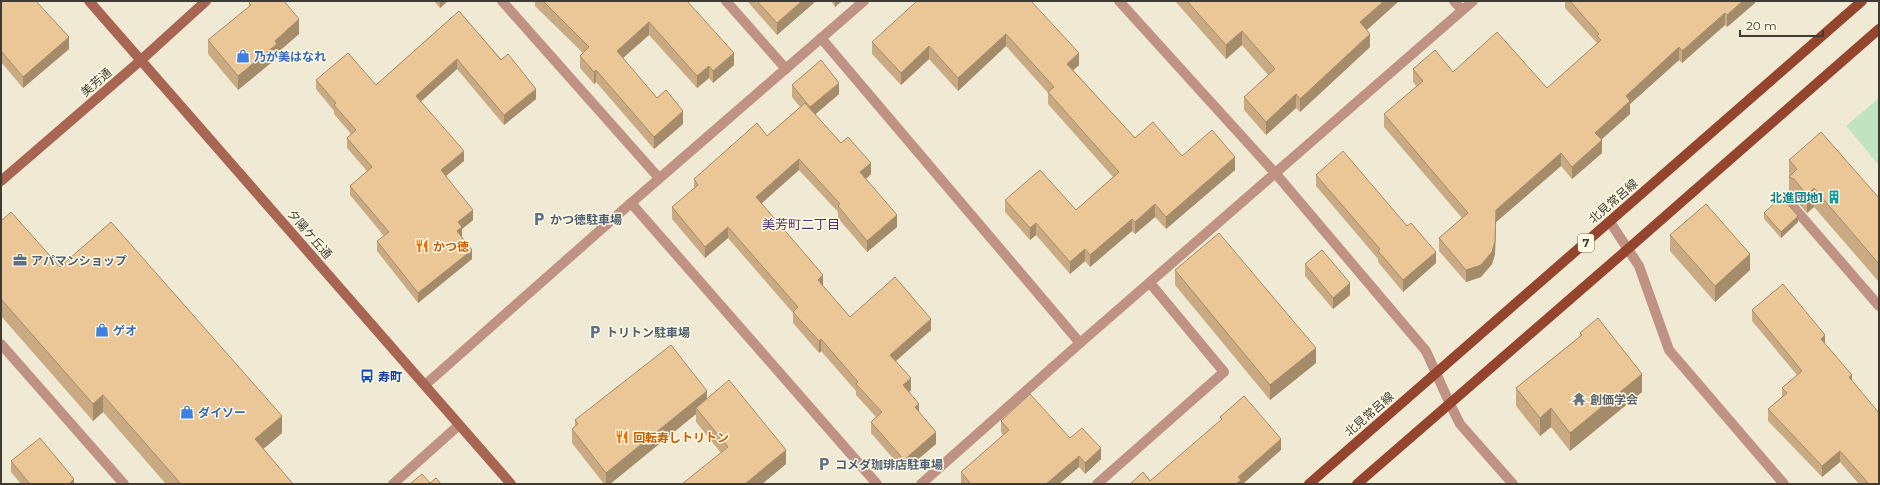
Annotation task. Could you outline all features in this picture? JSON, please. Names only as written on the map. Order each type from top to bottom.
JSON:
[{"type":"main road","name":"北見常呂線","points":[[1309,484],[1862,1]]},
{"type":"main road","points":[[1357,484],[1629,248],[1879,28]]},
{"type":"street","name":"夕陽ケ丘通","points":[[88,1],[511,484]]},
{"type":"street","name":"美芳通","points":[[1,181],[140,61],[206,1]]},
{"type":"street","points":[[502,1],[660,178]]},
{"type":"street","points":[[726,1],[786,68]]},
{"type":"street","points":[[425,385],[631,203],[864,1]]},
{"type":"street","points":[[1119,1],[1276,174],[1426,351],[1460,424],[1513,484]]},
{"type":"street","points":[[1454,1],[1462,10]]},
{"type":"street","points":[[924,483],[1080,343],[1474,1]]},
{"type":"street","points":[[821,38],[1080,343]]},
{"type":"street","points":[[1789,202],[1879,306]]},
{"type":"street","points":[[631,203],[877,484]]},
{"type":"street","points":[[1610,222],[1629,248],[1639,266],[1669,350],[1784,484]]},
{"type":"street","points":[[1097,484],[1224,372],[1150,283]]},
{"type":"street","points":[[1,344],[124,484]]},
{"type":"street","points":[[393,484],[459,425]]},
{"type":"green space","points":[[1879,98],[1879,165],[1846,126]]},
{"type":"building","points":[[1,1],[36,1],[69,37],[23,77],[1,51]]},
{"type":"building","points":[[251,1],[284,1],[299,19],[275,41],[277,44],[238,76],[208,40],[251,5],[249,3]]},
{"type":"building","points":[[543,1],[687,1],[734,53],[713,71],[709,66],[697,76],[649,22],[617,51],[657,98],[666,90],[683,111],[654,137],[596,70],[594,72],[580,56],[589,47]]},
{"type":"building","points":[[757,1],[802,1],[777,23]]},
{"type":"building","points":[[917,1],[1031,1],[1079,53],[1067,64],[1135,138],[1153,122],[1182,156],[1212,130],[1235,157],[1166,217],[1155,204],[1135,222],[1132,219],[1090,255],[1085,249],[1070,262],[1036,223],[1030,228],[1005,200],[1040,170],[1076,210],[1119,172],[1048,92],[1054,87],[1006,34],[958,78],[929,46],[901,73],[872,42]]},
{"type":"building","points":[[1187,1],[1384,1],[1360,22],[1370,34],[1300,99],[1296,94],[1266,122],[1244,97],[1275,69],[1242,31],[1226,45]]},
{"type":"building","points":[[1570,1],[1743,1],[1727,15],[1725,13],[1682,51],[1679,47],[1626,96],[1630,101],[1595,133],[1602,140],[1572,167],[1561,153],[1496,210],[1495,241],[1492,252],[1481,265],[1466,270],[1439,238],[1468,213],[1384,114],[1423,81],[1413,69],[1435,50],[1453,72],[1497,32],[1547,88],[1601,40],[1597,36],[1599,34]]},
{"type":"building","points":[[459,11],[501,60],[508,54],[536,89],[504,115],[457,59],[416,96],[464,151],[441,170],[473,210],[458,222],[462,227],[457,231],[472,250],[418,293],[377,241],[389,232],[350,186],[372,167],[347,138],[356,130],[334,105],[336,103],[316,80],[348,53],[376,85]]},
{"type":"building","points":[[821,60],[839,83],[810,107],[792,85]]},
{"type":"building","points":[[805,103],[841,143],[848,137],[871,163],[860,172],[897,215],[867,241],[838,206],[840,204],[799,159],[756,197],[823,275],[818,280],[850,317],[895,277],[931,319],[890,355],[911,378],[903,385],[919,404],[915,407],[936,432],[904,460],[871,422],[882,412],[856,384],[858,382],[821,339],[819,341],[793,312],[798,307],[728,227],[705,247],[672,207],[698,185],[694,179],[757,123],[767,136]]},
{"type":"building","name":"北進団地1","points":[[1821,132],[1879,198],[1879,264],[1814,188],[1807,195],[1794,179],[1789,177],[1797,169],[1789,160]]},
{"type":"building","points":[[1343,151],[1407,226],[1411,223],[1436,252],[1403,280],[1378,251],[1380,249],[1316,175]]},
{"type":"building","points":[[1783,195],[1784,200],[1798,216],[1781,232],[1764,213]]},
{"type":"building","points":[[1706,204],[1750,254],[1715,286],[1670,235]]},
{"type":"building","points":[[11,212],[60,267],[111,222],[282,416],[255,439],[293,484],[181,484],[103,395],[93,404],[1,299],[1,221]]},
{"type":"building","points":[[1219,233],[1316,348],[1270,385],[1175,270]]},
{"type":"building","points":[[1322,250],[1350,283],[1333,298],[1305,264]]},
{"type":"building","points":[[1783,284],[1825,335],[1821,339],[1852,375],[1849,377],[1879,413],[1879,484],[1869,484],[1840,451],[1822,466],[1768,409],[1787,393],[1782,388],[1802,371],[1752,310]]},
{"type":"building","name":"創価学会","points":[[1598,318],[1642,374],[1570,433],[1551,408],[1540,418],[1516,388],[1582,335],[1580,333]]},
{"type":"building","points":[[671,345],[707,391],[606,473],[572,429],[578,424],[575,420]]},
{"type":"building","points":[[729,380],[786,450],[745,484],[682,484],[728,447],[696,408]]},
{"type":"building","points":[[1030,394],[1070,438],[1082,428],[1101,448],[1085,463],[1079,456],[1046,484],[971,484],[961,472],[1009,430],[1001,421]]},
{"type":"building","points":[[1244,396],[1281,439],[1238,477],[1241,480],[1236,484],[1130,484],[1143,472],[1150,481],[1222,419],[1220,417]]},
{"type":"building","points":[[40,438],[74,479],[69,484],[30,484],[11,461]]},
{"type":"building","points":[[422,474],[430,483],[436,478],[441,484],[410,484]]},
{"type":"place","name":"乃が美はなれ","points":[[243,56]]},
{"type":"place","name":"北進団地1","points":[[1834,197]]},
{"type":"place","name":"かつ徳駐車場","points":[[539,219]]},
{"type":"place","name":"かつ徳","points":[[422,246]]},
{"type":"place","name":"アパマンショップ","points":[[20,260]]},
{"type":"place","name":"ゲオ","points":[[102,330]]},
{"type":"place","name":"トリトン駐車場","points":[[595,332]]},
{"type":"place","name":"寿町","points":[[367,376]]},
{"type":"place","name":"創価学会","points":[[1579,399]]},
{"type":"place","name":"ダイソー","points":[[187,412]]},
{"type":"place","name":"回転寿しトリトン","points":[[622,437]]},
{"type":"place","name":"コメダ珈琲店駐車場","points":[[824,464]]},
{"type":"district","name":"美芳町二丁目","points":[[801,224]]}]
